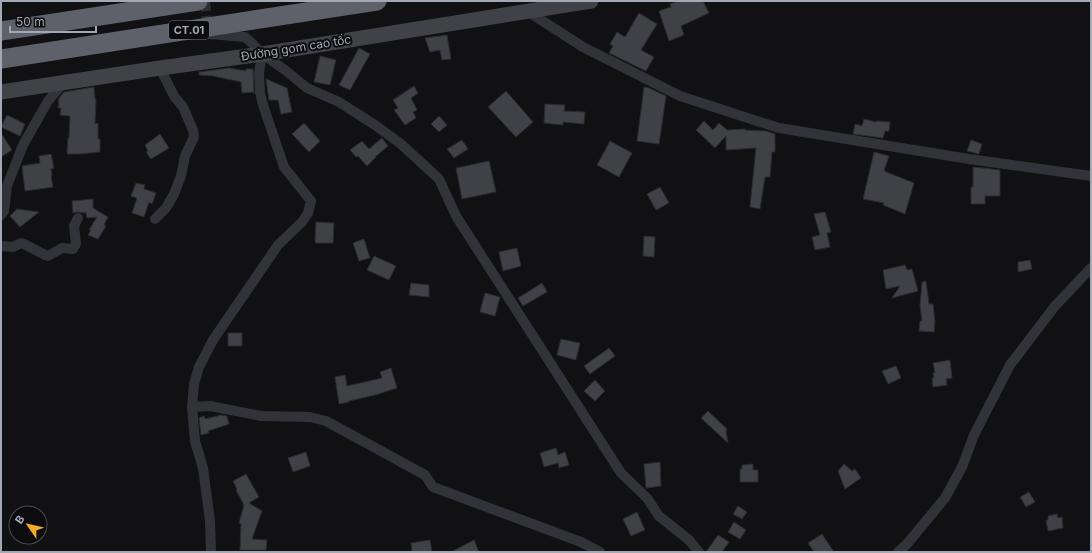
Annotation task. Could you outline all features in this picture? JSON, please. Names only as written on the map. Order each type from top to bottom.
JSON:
[{"type":"highway","name":"CT.01","points":[[1,32],[198,1]]},
{"type":"highway","name":"CT.01","points":[[1,59],[377,1]]},
{"type":"main road","name":"Đường gom cao tốc","points":[[1,92],[262,54],[591,1]]},
{"type":"street","points":[[527,11],[583,47],[680,96],[779,128],[968,159],[1091,176]]},
{"type":"street","points":[[209,34],[245,37],[262,54],[307,88],[339,102],[401,144],[439,179],[456,216],[620,473],[647,498],[659,516],[689,540],[699,552]]},
{"type":"street","points":[[211,552],[210,521],[203,468],[195,441],[192,407],[195,378],[213,340],[278,246],[302,222],[308,213],[311,201],[284,167],[263,105],[260,92],[259,73],[262,54]]},
{"type":"street","points":[[155,219],[166,208],[174,194],[181,176],[185,156],[194,137],[193,130],[183,107],[174,96],[160,68]]},
{"type":"street","points":[[1,215],[4,211],[7,186],[23,145],[48,101],[64,82]]},
{"type":"street","points":[[1,246],[13,247],[24,244],[48,256],[60,249],[73,249],[76,244],[74,226],[78,218]]},
{"type":"street","points":[[898,552],[907,544],[945,498],[962,467],[974,435],[1010,365],[1055,306],[1091,268]]},
{"type":"street","points":[[192,407],[210,406],[261,416],[310,417],[326,421],[425,475],[433,487],[581,542],[600,552]]},
{"type":"building","points":[[679,1],[703,1],[709,13],[681,26],[684,35],[669,41],[659,11],[671,7],[670,4]]},
{"type":"building","points":[[639,13],[657,24],[641,50],[654,57],[646,71],[609,53],[613,46],[610,44],[617,32],[625,37]]},
{"type":"building","points":[[447,35],[451,59],[442,60],[440,50],[430,52],[425,38]]},
{"type":"building","points":[[359,48],[370,54],[350,90],[339,85]]},
{"type":"building","points":[[320,56],[336,60],[330,85],[314,82]]},
{"type":"building","points":[[229,68],[246,71],[246,69],[253,69],[254,94],[253,92],[242,93],[241,82],[213,76],[199,75],[199,72]]},
{"type":"building","points":[[266,79],[287,88],[292,112],[281,114],[278,100],[269,100]]},
{"type":"building","points":[[414,86],[418,93],[411,98],[417,110],[413,112],[416,118],[405,125],[394,110],[398,108],[393,100]]},
{"type":"building","points":[[94,87],[96,99],[95,124],[98,123],[100,152],[67,154],[70,116],[60,115],[61,108],[58,108],[59,98],[64,92]]},
{"type":"building","points":[[644,87],[666,96],[659,144],[637,141]]},
{"type":"building","points":[[506,91],[533,122],[516,137],[488,107]]},
{"type":"building","points":[[545,104],[565,105],[564,111],[585,112],[584,124],[563,122],[563,125],[544,123]]},
{"type":"building","points":[[7,115],[25,124],[20,136],[1,127]]},
{"type":"building","points":[[439,116],[447,125],[439,132],[431,124]]},
{"type":"building","points":[[864,119],[876,122],[890,122],[889,131],[885,131],[883,138],[853,134],[855,124],[862,126]]},
{"type":"building","points":[[704,121],[713,130],[719,123],[727,130],[745,129],[766,131],[775,134],[775,152],[772,152],[770,177],[765,177],[760,209],[750,207],[756,148],[726,150],[726,136],[715,148],[696,130]]},
{"type":"building","points":[[304,123],[320,141],[309,152],[292,134]]},
{"type":"building","points":[[1,133],[12,150],[1,157]]},
{"type":"building","points":[[160,134],[169,148],[151,159],[146,152],[148,151],[145,145]]},
{"type":"building","points":[[382,138],[388,146],[367,166],[350,150],[362,141],[369,149]]},
{"type":"building","points":[[462,140],[468,149],[454,158],[447,149]]},
{"type":"building","points":[[971,140],[982,144],[979,154],[967,151]]},
{"type":"building","points":[[610,141],[632,153],[619,177],[597,165]]},
{"type":"building","points":[[874,152],[889,156],[884,171],[914,183],[905,214],[883,205],[884,203],[863,199]]},
{"type":"building","points":[[51,154],[54,168],[51,169],[53,187],[25,191],[22,166],[40,163],[39,156]]},
{"type":"building","points":[[489,161],[496,192],[462,199],[456,168]]},
{"type":"building","points":[[973,167],[1000,170],[1000,196],[985,196],[985,204],[971,204]]},
{"type":"building","points":[[136,183],[145,185],[144,189],[156,193],[152,204],[149,202],[144,217],[132,213],[137,198],[131,196]]},
{"type":"building","points":[[660,187],[669,203],[656,210],[647,194]]},
{"type":"building","points":[[93,199],[93,208],[108,217],[104,225],[106,226],[98,239],[88,235],[91,230],[89,230],[97,217],[87,218],[86,213],[73,213],[72,201]]},
{"type":"building","points":[[17,209],[39,212],[20,227],[10,216]]},
{"type":"building","points":[[825,212],[831,232],[827,233],[830,247],[815,250],[812,237],[820,235],[814,214]]},
{"type":"building","points":[[316,222],[334,223],[333,243],[315,243]]},
{"type":"building","points":[[644,236],[655,237],[654,257],[643,256]]},
{"type":"building","points":[[364,239],[370,258],[359,261],[353,243]]},
{"type":"building","points":[[517,248],[521,266],[503,271],[499,252]]},
{"type":"building","points":[[374,256],[396,266],[389,280],[367,270]]},
{"type":"building","points":[[1030,260],[1032,269],[1018,272],[1018,262]]},
{"type":"building","points":[[905,265],[907,270],[912,269],[918,291],[892,298],[900,286],[886,289],[883,270]]},
{"type":"building","points":[[926,281],[929,304],[933,304],[935,322],[934,332],[919,331],[920,321],[922,321],[920,306],[922,282]]},
{"type":"building","points":[[411,283],[429,285],[429,297],[409,295]]},
{"type":"building","points":[[542,283],[547,292],[523,306],[518,298]]},
{"type":"building","points":[[485,293],[500,297],[495,316],[480,312]]},
{"type":"building","points":[[228,333],[242,333],[242,346],[228,346]]},
{"type":"building","points":[[561,339],[580,343],[576,360],[557,355]]},
{"type":"building","points":[[609,348],[615,356],[590,374],[584,366]]},
{"type":"building","points":[[950,360],[952,378],[946,379],[947,385],[933,387],[932,378],[934,378],[933,373],[935,373],[933,363]]},
{"type":"building","points":[[896,366],[901,378],[888,384],[882,371]]},
{"type":"building","points":[[391,368],[397,388],[339,404],[335,377],[345,375],[347,386],[382,378],[380,372]]},
{"type":"building","points":[[595,380],[605,391],[595,401],[584,391]]},
{"type":"building","points":[[708,411],[727,429],[728,443],[701,418]]},
{"type":"building","points":[[221,415],[227,416],[229,424],[201,435],[199,418],[204,416],[205,419]]},
{"type":"building","points":[[556,448],[558,455],[565,452],[569,465],[559,468],[558,463],[544,467],[540,453]]},
{"type":"building","points":[[306,452],[310,466],[293,472],[288,458]]},
{"type":"building","points":[[660,462],[661,486],[646,488],[644,464]]},
{"type":"building","points":[[753,464],[753,470],[758,470],[758,482],[740,482],[740,469],[742,469],[742,465]]},
{"type":"building","points":[[844,464],[852,471],[855,469],[861,478],[845,489],[838,471]]},
{"type":"building","points":[[246,474],[259,497],[249,503],[262,511],[252,539],[267,540],[266,550],[240,550],[241,524],[239,523],[244,505],[233,481]]},
{"type":"building","points":[[1029,492],[1035,502],[1026,507],[1020,497]]},
{"type":"building","points":[[738,506],[747,512],[742,519],[733,514]]},
{"type":"building","points":[[637,512],[645,530],[631,536],[623,519]]},
{"type":"building","points":[[1057,514],[1058,518],[1062,517],[1063,528],[1048,531],[1046,520],[1048,520],[1048,516]]},
{"type":"building","points":[[734,522],[746,530],[740,539],[728,532]]},
{"type":"building","points":[[822,534],[834,552],[814,552],[808,543]]},
{"type":"building","points":[[718,535],[729,542],[722,552],[706,552]]},
{"type":"building","points":[[430,540],[432,552],[412,552],[411,543]]},
{"type":"building","points":[[474,540],[479,552],[451,552]]},
{"type":"tunnel","points":[[205,1],[208,31]]}]
